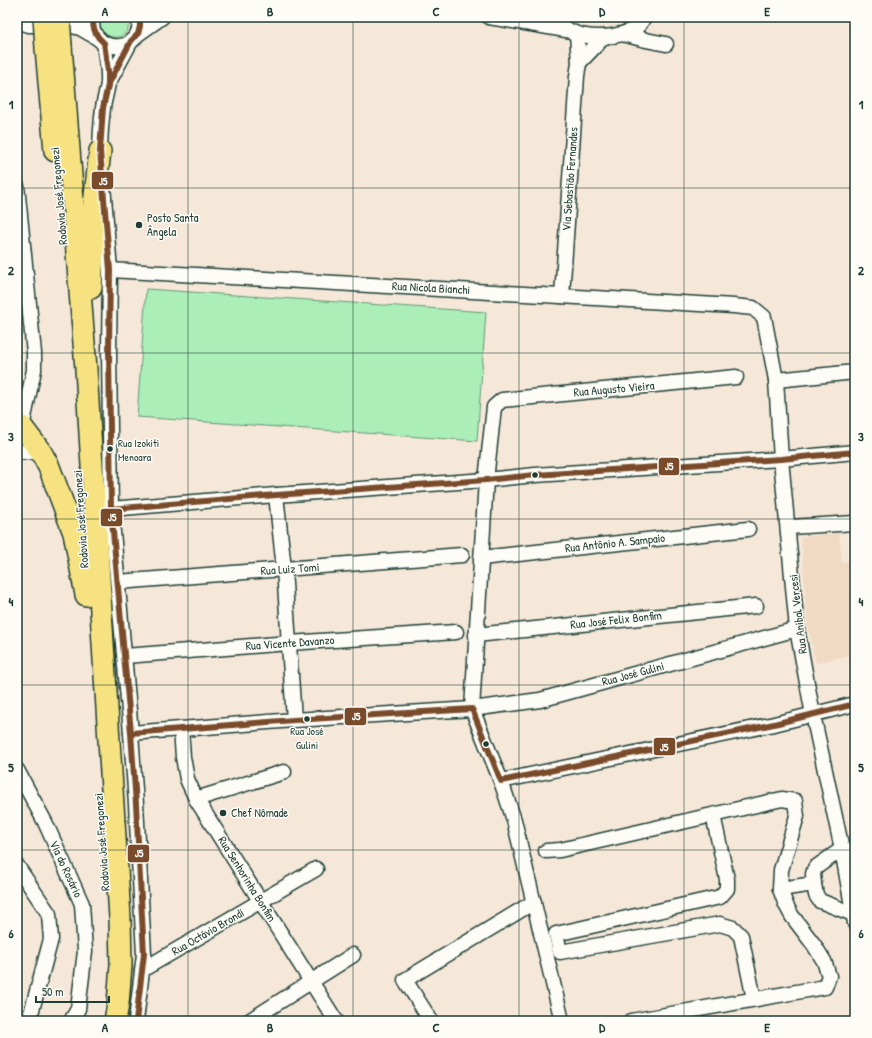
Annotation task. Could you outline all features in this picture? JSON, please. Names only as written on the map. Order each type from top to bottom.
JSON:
[{"type":"highway","name":"Rodovia José Fregonezi","points":[[64,21],[54,47],[61,218],[96,763],[108,919],[107,964],[104,1004],[101,1021]]},
{"type":"highway","name":"Rodovia José Fregonezi","points":[[27,23],[54,47],[86,369],[120,918],[121,965],[118,1004],[114,1021]]},
{"type":"highway","points":[[86,369],[94,205],[100,151]]},
{"type":"highway","points":[[19,427],[41,452],[49,467],[74,533],[86,595]]},
{"type":"street","points":[[27,23],[64,21],[78,22],[89,17]]},
{"type":"street","points":[[93,17],[92,22],[94,32],[101,42],[108,71],[108,85],[103,108],[100,151],[110,270],[109,358],[111,509],[131,733],[144,954],[136,1021]]},
{"type":"street","points":[[108,85],[140,26],[140,17]]},
{"type":"street","points":[[64,21],[90,33],[101,42],[113,47],[123,46],[162,17]]},
{"type":"street","points":[[489,17],[573,32],[586,37],[604,37],[622,34],[638,27],[644,17]]},
{"type":"street","points":[[550,17],[573,32]]},
{"type":"street","name":"Via Sebastião Fernandes","points":[[562,296],[579,62],[573,32]]},
{"type":"street","points":[[622,34],[666,44]]},
{"type":"street","points":[[579,62],[604,37]]},
{"type":"street","points":[[17,186],[34,353],[34,370],[19,427]]},
{"type":"street","name":"Rua Nicola Bianchi","points":[[110,270],[752,308]]},
{"type":"street","name":"Rua Anibal Vercesi","points":[[752,308],[764,317],[776,380],[797,629],[812,715],[848,851],[854,916]]},
{"type":"street","points":[[776,380],[855,372]]},
{"type":"street","name":"Rua Augusto Vieira","points":[[486,480],[494,406],[502,400],[736,377]]},
{"type":"street","points":[[17,453],[41,452]]},
{"type":"street","points":[[111,509],[276,495],[486,480],[535,474],[782,459],[855,452]]},
{"type":"street","points":[[486,480],[472,709],[501,781],[514,820],[562,1021]]},
{"type":"street","points":[[276,495],[284,569],[294,720]]},
{"type":"street","points":[[789,527],[855,523]]},
{"type":"street","name":"Rua Antônio A. Sampaio","points":[[481,558],[748,529]]},
{"type":"street","name":"Rua Luiz Tomi","points":[[118,582],[462,555]]},
{"type":"street","name":"Rua José Felix Bonfim","points":[[476,635],[756,606]]},
{"type":"street","name":"Rua José Gulini","points":[[131,733],[294,720],[472,709],[540,700],[797,629]]},
{"type":"street","name":"Rua Vicente Davanzo","points":[[125,656],[456,632]]},
{"type":"street","points":[[501,781],[766,726],[855,704]]},
{"type":"street","name":"Rua Senhorinha Bonfim","points":[[181,729],[183,757],[187,779],[196,799],[336,1021]]},
{"type":"street","name":"Via do Rosário","points":[[17,770],[45,822],[82,904],[85,951],[78,1009],[71,1021]]},
{"type":"street","points":[[196,799],[284,772]]},
{"type":"street","points":[[546,851],[560,850],[782,799],[795,801],[797,816],[781,870],[780,884],[786,905],[792,916],[824,961],[829,976],[825,987],[631,1021]]},
{"type":"street","points":[[714,815],[728,879],[727,890],[720,897],[556,934],[560,952],[720,924],[733,928],[741,936],[754,1000]]},
{"type":"street","points":[[848,851],[815,868],[814,879],[816,895],[820,901],[854,916]]},
{"type":"street","points":[[17,866],[49,914],[52,939],[29,1021]]},
{"type":"street","name":"Rua Octávio Brondi","points":[[142,970],[316,869]]},
{"type":"street","points":[[780,884],[814,879]]},
{"type":"street","points":[[431,1021],[405,980],[534,902]]},
{"type":"street","points":[[249,1021],[353,955]]},
{"type":"shaded area","points":[[839,533],[842,562],[855,561],[855,654],[816,663],[807,624],[801,537]]},
{"type":"green space","points":[[101,17],[128,17],[129,26],[126,32],[121,36],[108,36],[103,32],[100,26]]},
{"type":"green space","points":[[146,289],[486,312],[477,441],[137,417]]},
{"type":"transit line","name":"J5","points":[[93,17],[95,32],[98,38],[104,43],[108,71],[108,85],[103,108],[100,151],[110,270],[109,351],[111,509],[131,733],[144,954],[136,1021]]},
{"type":"transit line","name":"J5","points":[[108,85],[131,41],[138,34],[140,17]]},
{"type":"transit line","name":"J5","points":[[111,509],[535,475],[781,459],[855,452]]},
{"type":"transit line","name":"J5","points":[[131,733],[294,720],[472,709],[501,781],[774,724],[855,704]]},
{"type":"place","name":"Posto Santa Ângela","points":[[139,225]]},
{"type":"place","name":"Rua Izokiti Menoara","points":[[110,449]]},
{"type":"place","name":"Rua José Gulini","points":[[307,719]]},
{"type":"place","name":"Chef Nômade","points":[[223,813]]}]
